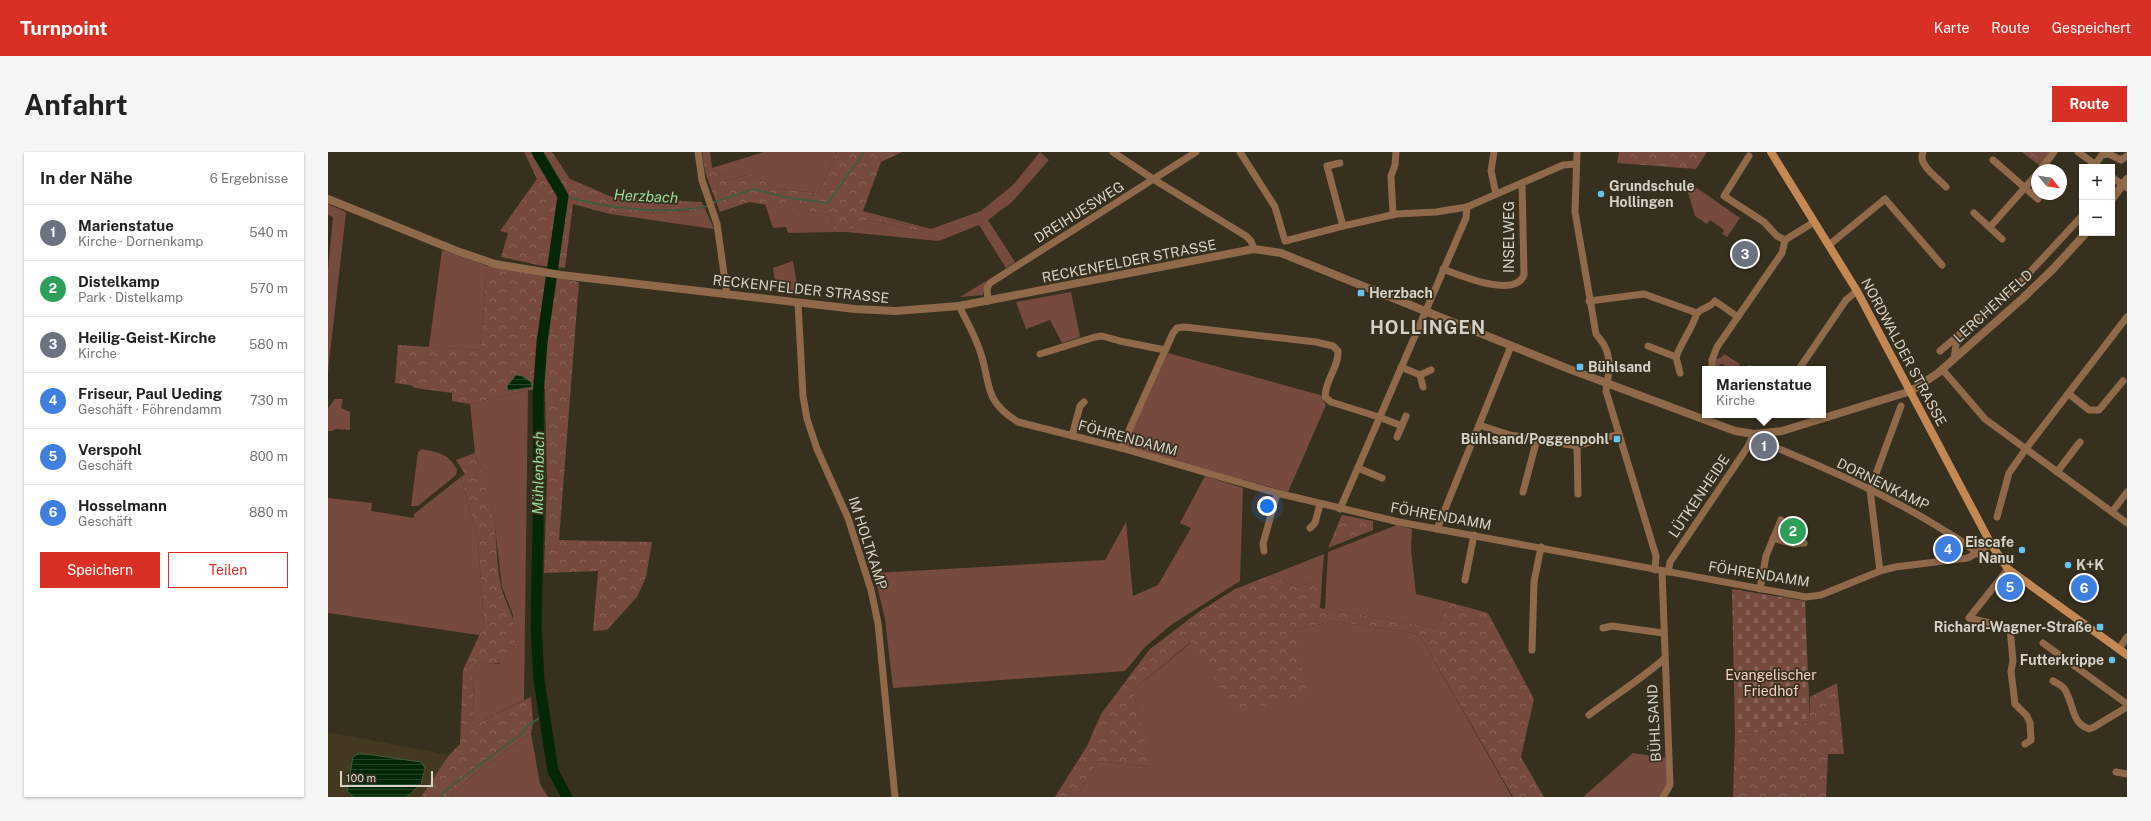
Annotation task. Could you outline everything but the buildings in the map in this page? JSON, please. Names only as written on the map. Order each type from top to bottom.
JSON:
[{"type":"main road","name":"NORDWALDER STRASSE","points":[[1771,152],[1858,291],[1991,544],[2008,569],[2127,655]]},
{"type":"street","points":[[698,152],[702,180],[717,224],[727,295]]},
{"type":"street","points":[[1113,152],[1153,179],[1246,236],[1251,241],[1254,249]]},
{"type":"street","name":"DREIHUESWEG","points":[[988,301],[988,288],[990,284],[1196,152]]},
{"type":"street","points":[[1240,152],[1275,207],[1285,242],[1343,226],[1393,215],[1467,207],[1563,165],[1576,164]]},
{"type":"street","points":[[1393,215],[1390,176],[1395,165],[1396,152]]},
{"type":"street","points":[[1494,152],[1491,170],[1496,194]]},
{"type":"street","name":"BÜHLSAND","points":[[1577,152],[1574,212],[1596,334],[1605,347],[1609,371],[1607,396],[1656,556],[1662,571],[1663,633],[1670,785],[1663,797]]},
{"type":"street","points":[[1923,152],[1921,157],[1923,164],[1946,187]]},
{"type":"street","points":[[2045,164],[2054,152]]},
{"type":"street","points":[[2078,152],[2093,164]]},
{"type":"street","points":[[2097,164],[2102,155],[2109,154],[2121,160],[2127,156]]},
{"type":"street","points":[[1749,156],[1739,170],[1737,178],[1724,196],[1764,222],[1777,236],[1785,240]]},
{"type":"street","points":[[1993,160],[2031,193]]},
{"type":"street","points":[[1340,162],[1327,166],[1343,226]]},
{"type":"street","points":[[2115,178],[2126,184],[2115,196]]},
{"type":"street","points":[[1990,227],[2031,181]]},
{"type":"street","name":"INSELWEG","points":[[1443,269],[1474,282],[1516,284],[1523,279],[1522,183]]},
{"type":"street","name":"RECKENFELDER STRASSE","points":[[328,199],[475,258],[495,264],[561,275],[727,295],[798,303],[896,311],[959,306],[988,301],[1254,249],[1281,254],[1511,346],[1735,431],[1754,434],[1782,431],[1825,418]]},
{"type":"street","points":[[1829,245],[1884,199],[1942,265]]},
{"type":"street","points":[[1340,509],[1466,218],[1467,207]]},
{"type":"street","points":[[1974,213],[2002,239]]},
{"type":"street","points":[[1940,351],[1957,338],[2018,284],[2079,219]]},
{"type":"street","points":[[1712,366],[1712,360],[1717,347],[1782,253],[1785,240],[1814,222]]},
{"type":"street","name":"LERCHENFELD","points":[[1911,392],[1954,359],[2023,298],[2083,236]]},
{"type":"street","points":[[1801,366],[1846,300],[1858,291]]},
{"type":"street","points":[[1589,301],[1644,294],[1697,313]]},
{"type":"street","points":[[1680,373],[1676,357],[1680,346],[1693,326],[1697,313],[1700,310],[1710,307],[1715,301],[1738,316]]},
{"type":"street","name":"IM HOLTKAMP","points":[[798,303],[803,396],[807,419],[817,449],[835,485],[848,518],[871,590],[878,623],[895,797]]},
{"type":"street","name":"FÖHRENDAMM","points":[[959,306],[977,343],[990,394],[997,405],[1006,414],[1018,422],[1121,448],[1278,493],[1340,509],[1437,529],[1806,597],[1821,595],[1880,571],[1895,567],[1968,558],[1978,554],[1991,544]]},
{"type":"street","points":[[1997,517],[2009,473],[2127,317]]},
{"type":"street","points":[[1121,448],[1173,333],[1177,328],[1184,327],[1316,342],[1333,346],[1338,351],[1339,358],[1325,389],[1324,397],[1331,402],[1402,426]]},
{"type":"street","points":[[1040,354],[1094,336],[1102,336],[1120,342],[1165,350]]},
{"type":"street","points":[[1954,359],[1957,338]]},
{"type":"street","points":[[1437,529],[1511,346]]},
{"type":"street","points":[[1648,346],[1676,357]]},
{"type":"street","points":[[1401,367],[1420,375],[1430,370]]},
{"type":"street","points":[[1942,369],[1985,419],[2025,450],[2127,523]]},
{"type":"street","points":[[1420,375],[1423,387]]},
{"type":"street","points":[[2069,394],[2089,410],[2099,410],[2123,381]]},
{"type":"street","name":"RECKENFELDER STRASSE","points":[[1826,418],[1911,392]]},
{"type":"street","points":[[1072,436],[1080,406],[1084,402]]},
{"type":"street","points":[[1880,571],[1870,490],[1901,406]]},
{"type":"street","points":[[1397,437],[1406,416]]},
{"type":"street","points":[[1479,425],[1498,432],[1577,446],[1619,434]]},
{"type":"street","name":"LÜTKENHEIDE","points":[[1662,571],[1670,562],[1747,448],[1754,434]]},
{"type":"street","points":[[1523,492],[1537,439]]},
{"type":"street","points":[[2057,472],[2080,442]]},
{"type":"street","points":[[1577,446],[1578,494]]},
{"type":"street","name":"DORNENKAMP","points":[[1772,446],[1870,490],[1917,514],[1978,554]]},
{"type":"street","points":[[1358,468],[1382,478]]},
{"type":"street","points":[[2112,512],[2127,492]]},
{"type":"street","points":[[1264,551],[1263,544],[1278,493]]},
{"type":"street","points":[[1310,528],[1315,523],[1320,504]]},
{"type":"street","points":[[1760,589],[1766,556],[1781,520]]},
{"type":"street","points":[[1465,580],[1474,535]]},
{"type":"street","points":[[1773,538],[1793,544],[1804,543]]},
{"type":"street","points":[[1532,650],[1534,582],[1541,547]]},
{"type":"street","points":[[2008,569],[1969,618],[2010,628],[2013,661],[2011,671],[2015,704],[2027,716],[2030,723],[2031,740],[2025,744]]},
{"type":"street","points":[[1603,628],[1612,626],[1663,633]]},
{"type":"street","points":[[2119,649],[2127,637]]},
{"type":"street","points":[[2043,643],[2127,704]]},
{"type":"street","name":"BÜHLSAND","points":[[1589,715],[1623,689],[1636,683],[1664,659]]},
{"type":"street","points":[[2053,681],[2064,688],[2073,713],[2079,723],[2089,729],[2127,707]]},
{"type":"street","points":[[2116,772],[2127,774]]},
{"type":"shaded area","points":[[516,375],[522,376],[531,382],[532,387],[508,391],[507,386]]},
{"type":"shaded area","points":[[328,732],[449,755],[421,797],[328,797]]},
{"type":"shaded area","points":[[359,753],[421,762],[425,768],[421,784],[407,797],[353,797],[347,791],[353,757]]},
{"type":"green space","points":[[524,152],[552,152],[570,179],[612,197],[702,202],[700,211],[610,214],[573,204],[565,268],[543,266],[501,257],[508,233],[500,231],[537,179]]},
{"type":"green space","points":[[702,152],[710,152],[712,168],[729,180],[751,174],[778,189],[818,193],[837,152],[902,152],[881,162],[863,211],[880,218],[924,229],[924,232],[867,220],[846,232],[835,232],[830,215],[749,202],[720,212],[705,172]]},
{"type":"green space","points":[[764,152],[837,152],[818,193],[778,189],[751,174],[729,180],[712,168]]},
{"type":"green space","points":[[1040,152],[1049,160],[1012,202],[988,220],[1015,262],[1006,268],[979,225],[939,241],[846,232],[867,220],[924,232],[924,229],[880,218],[863,211],[931,229],[981,211],[1013,185]]},
{"type":"green space","points":[[1619,152],[1707,152],[1696,169],[1617,163]]},
{"type":"green space","points":[[2022,152],[2051,152],[2042,164],[2037,164]]},
{"type":"green space","points":[[1684,179],[1740,218],[1727,237],[1722,234],[1724,230],[1710,220],[1707,224],[1695,216]]},
{"type":"green space","points":[[702,202],[714,229],[610,214],[700,211]]},
{"type":"green space","points":[[328,204],[346,212],[328,372],[328,270],[333,217],[328,215]]},
{"type":"green space","points":[[765,204],[830,215],[835,232],[788,233],[786,227],[773,228]]},
{"type":"green space","points":[[442,250],[487,266],[480,350],[429,347]]},
{"type":"green space","points":[[793,261],[799,296],[777,293],[773,268]]},
{"type":"green space","points":[[487,266],[579,282],[559,540],[652,542],[646,577],[637,597],[607,630],[593,631],[598,571],[544,573],[547,478],[545,389],[528,390],[470,404],[452,401],[452,393],[415,388],[410,385],[395,383],[398,345],[480,350]]},
{"type":"green space","points":[[986,281],[983,295],[960,297]]},
{"type":"green space","points":[[1071,292],[1080,337],[1062,343],[1050,320],[1026,329],[1016,302]]},
{"type":"green space","points":[[1168,353],[1320,395],[1326,405],[1288,492],[1125,447]]},
{"type":"green space","points":[[1724,354],[1740,364],[1739,366],[1725,366],[1722,364],[1714,366],[1713,360],[1722,357]]},
{"type":"green space","points":[[528,390],[524,700],[474,725],[473,671],[478,662],[499,664],[514,647],[513,615],[502,587],[493,510],[475,453],[470,404]]},
{"type":"green space","points":[[335,399],[343,399],[341,408],[350,412],[350,430],[336,429],[328,431],[328,408]]},
{"type":"green space","points":[[422,449],[442,454],[450,460],[457,469],[456,475],[418,506],[411,506],[418,452]]},
{"type":"green space","points":[[475,453],[493,511],[501,587],[516,633],[513,648],[507,658],[499,663],[478,662],[473,671],[474,725],[531,697],[533,723],[531,733],[471,777],[450,797],[421,797],[449,755],[460,744],[463,670],[484,625],[478,540],[461,477],[465,474],[456,460]]},
{"type":"green space","points":[[1205,476],[1243,488],[1240,581],[1171,625],[1145,647],[1125,671],[893,688],[885,619],[874,573],[1105,560],[1126,522],[1133,596],[1158,585],[1191,528],[1180,523]]},
{"type":"green space","points":[[461,477],[478,540],[484,625],[479,635],[328,613],[328,498],[372,503],[371,511],[414,518],[414,514]]},
{"type":"green space","points":[[1342,515],[1373,521],[1373,530],[1328,548]]},
{"type":"green space","points":[[1397,525],[1412,529],[1411,550],[1416,594],[1448,602],[1437,628],[1325,609],[1328,552]]},
{"type":"green space","points":[[1784,525],[1804,529],[1806,534],[1800,533],[1793,540],[1783,537],[1780,534]]},
{"type":"green space","points":[[1324,554],[1322,579],[1297,587],[1271,575]]},
{"type":"green space","points":[[1271,575],[1297,587],[1322,579],[1320,608],[1437,628],[1448,602],[1488,613],[1534,699],[1521,757],[1544,797],[1513,797],[1419,634],[1334,621],[1294,630],[1308,697],[1235,710],[1191,642],[1133,690],[1151,767],[1099,761],[1076,797],[1055,797],[1087,746],[1101,714],[1150,649],[1200,611],[1235,589]]},
{"type":"green space","name":"Evangelischer Friedhof","points":[[1732,589],[1805,601],[1810,722],[1763,732],[1735,733]]},
{"type":"green space","points":[[1334,621],[1419,634],[1512,797],[1076,797],[1099,761],[1150,767],[1133,690],[1192,642],[1294,630]]},
{"type":"green space","points":[[1837,683],[1844,754],[1828,754],[1826,797],[1733,797],[1735,733],[1763,732],[1810,722],[1810,697]]},
{"type":"green space","points":[[531,733],[540,784],[548,797],[450,797],[471,777]]},
{"type":"green space","points":[[1633,753],[1666,758],[1667,785],[1659,797],[1583,797]]},
{"type":"waterway","name":"Mühlenbach","points":[[537,152],[563,196],[542,342],[538,397],[539,478],[536,627],[539,680],[553,771],[567,797]]},
{"type":"waterway","name":"Herzbach","points":[[712,203],[754,189],[789,198],[828,203],[864,152]]},
{"type":"waterway","name":"Herzbach","points":[[563,196],[609,206],[640,210],[688,209],[701,208],[709,205]]},
{"type":"waterway","points":[[440,797],[445,791],[521,734],[530,724],[544,715]]},
{"type":"place","name":"Grundschule Hollingen","points":[[1601,194]]},
{"type":"place","name":"Heilig-Geist-Kirche","points":[[1745,254]]},
{"type":"place","name":"Herzbach","points":[[1361,293]]},
{"type":"place","name":"Bühlsand","points":[[1580,367]]},
{"type":"place","name":"Bühlsand/Poggenpohl","points":[[1617,439]]},
{"type":"place","name":"Marienstatue","points":[[1764,446]]},
{"type":"place","name":"Distelkamp","points":[[1793,531]]},
{"type":"place","name":"Friseur, Paul Ueding","points":[[1948,549]]},
{"type":"place","name":"Eiscafe Nanu","points":[[2022,550]]},
{"type":"place","name":"K+K","points":[[2068,565]]},
{"type":"place","name":"Verspohl","points":[[2010,587]]},
{"type":"place","name":"Hosselmann","points":[[2084,588]]},
{"type":"place","name":"Richard-Wagner-Straße","points":[[2100,627]]},
{"type":"place","name":"Futterkrippe","points":[[2112,660]]},
{"type":"district","name":"HOLLINGEN","points":[[1428,327]]}]
